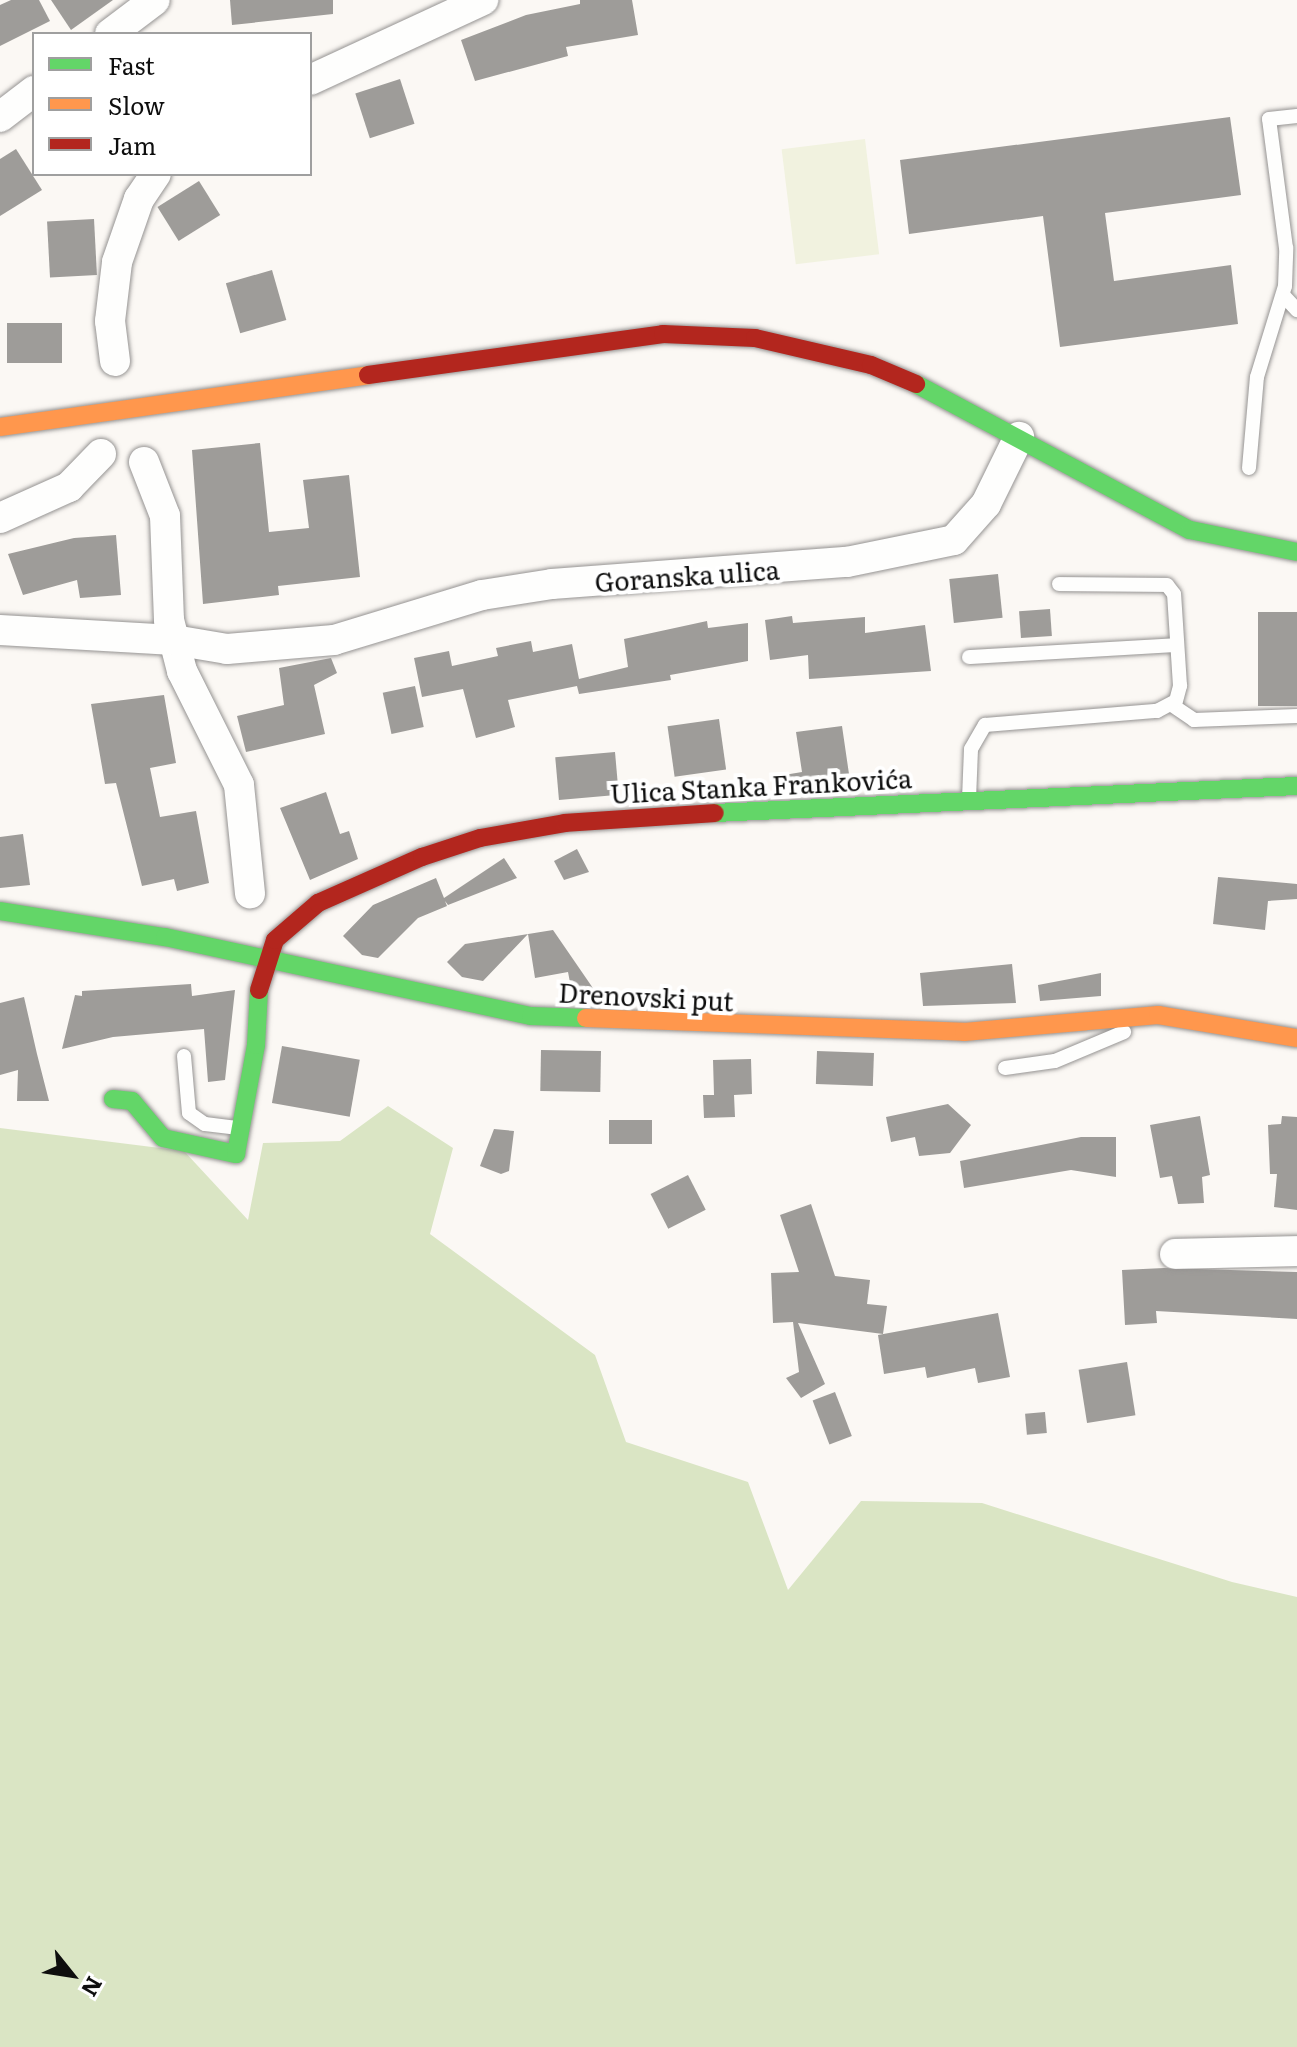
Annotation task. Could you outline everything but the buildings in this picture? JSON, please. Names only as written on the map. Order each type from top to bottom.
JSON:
[{"type":"street","points":[[113,32],[155,0]]},
{"type":"street","points":[[312,79],[483,0]]},
{"type":"street","points":[[0,117],[32,93]]},
{"type":"street","points":[[115,361],[110,321],[117,262],[139,199],[155,176]]},
{"type":"street","points":[[0,427],[663,334],[755,338],[871,365],[953,399],[1190,530],[1297,552]]},
{"type":"street","name":"Goranska ulica","points":[[0,630],[174,640],[227,649],[334,640],[482,595],[552,584],[847,562],[954,540],[986,504],[1019,437]]},
{"type":"street","points":[[0,518],[69,487],[101,454]]},
{"type":"street","points":[[144,462],[165,516],[174,640],[182,671],[239,785],[250,893]]},
{"type":"street","name":"Ulica Stanka Frankovića","points":[[266,957],[290,923],[318,903],[422,857],[496,835],[565,823],[969,800],[1297,786]]},
{"type":"street","name":"Drenovski put","points":[[0,911],[266,957],[351,981],[531,1016],[613,1023],[964,1032],[1152,1016],[1297,1038]]},
{"type":"street","points":[[113,1099],[132,1101],[163,1138],[229,1154],[239,1150],[266,957]]},
{"type":"street","points":[[1175,1254],[1297,1251]]},
{"type":"lane","points":[[1249,468],[1257,377],[1283,295],[1286,248],[1269,119],[1297,116]]},
{"type":"lane","points":[[1283,295],[1297,310]]},
{"type":"lane","points":[[969,800],[971,749],[985,725],[1157,711],[1172,705],[1180,686],[1174,594],[1167,585],[1148,581],[1059,584]]},
{"type":"lane","points":[[969,657],[1177,645]]},
{"type":"lane","points":[[1172,705],[1194,720],[1297,716]]},
{"type":"lane","points":[[1005,1068],[1055,1061],[1152,1016]]},
{"type":"lane","points":[[184,1056],[189,1113],[205,1124],[244,1129]]},
{"type":"green space","points":[[865,139],[879,254],[796,264],[782,149]]},
{"type":"green space","points":[[388,1106],[453,1148],[430,1234],[595,1355],[626,1442],[748,1482],[788,1590],[861,1501],[982,1503],[1232,1582],[1297,1597],[1297,2047],[0,2047],[0,1128],[184,1151],[248,1220],[263,1143],[340,1141]]},
{"type":"traffic: fast","points":[[916,384],[1190,530],[1297,552]]},
{"type":"traffic: fast","points":[[715,813],[1297,786]]},
{"type":"traffic: fast","points":[[0,911],[165,937],[531,1016],[586,1018]]},
{"type":"traffic: fast","points":[[113,1099],[132,1101],[163,1138],[236,1154],[256,1045],[259,990]]},
{"type":"traffic: slow","points":[[0,427],[368,375]]},
{"type":"traffic: slow","points":[[586,1018],[964,1032],[1158,1015],[1297,1038]]},
{"type":"traffic: jam","points":[[368,375],[663,334],[755,338],[871,365],[916,384]]},
{"type":"traffic: jam","points":[[259,990],[275,940],[318,903],[422,857],[480,838],[565,823],[715,813]]}]
